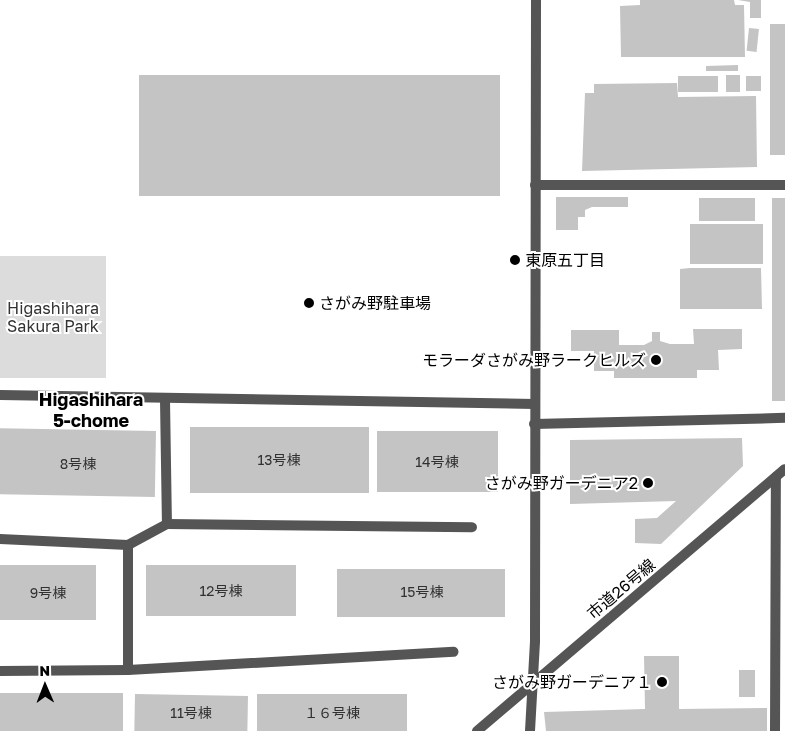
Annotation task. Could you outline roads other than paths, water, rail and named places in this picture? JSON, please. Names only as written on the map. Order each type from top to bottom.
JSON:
[{"type":"street","points":[[530,731],[535,404],[536,0]]},
{"type":"street","points":[[535,185],[785,185]]},
{"type":"street","points":[[0,395],[165,400],[535,404]]},
{"type":"street","points":[[165,400],[167,524]]},
{"type":"street","points":[[534,424],[785,418]]},
{"type":"street","name":"市道26号線","points":[[477,731],[785,469]]},
{"type":"street","points":[[775,731],[776,477]]},
{"type":"street","points":[[0,539],[128,545],[167,524],[472,527]]},
{"type":"street","points":[[128,545],[128,670]]},
{"type":"street","points":[[0,671],[128,670],[454,652]]},
{"type":"place","name":"東原五丁目","points":[[515,260]]},
{"type":"place","name":"さがみ野駐車場","points":[[309,303]]},
{"type":"place","name":"モラーダさがみ野ラークヒルズ","points":[[656,360]]},
{"type":"place","name":"さがみ野ガーデニア2","points":[[648,483]]},
{"type":"place","name":"さがみ野ガーデニア１","points":[[662,682]]},
{"type":"district","name":"Higashihara 5-chome","points":[[91,410]]},
{"type":"park label","name":"Higashihara Sakura Park","points":[[53,317]]}]
